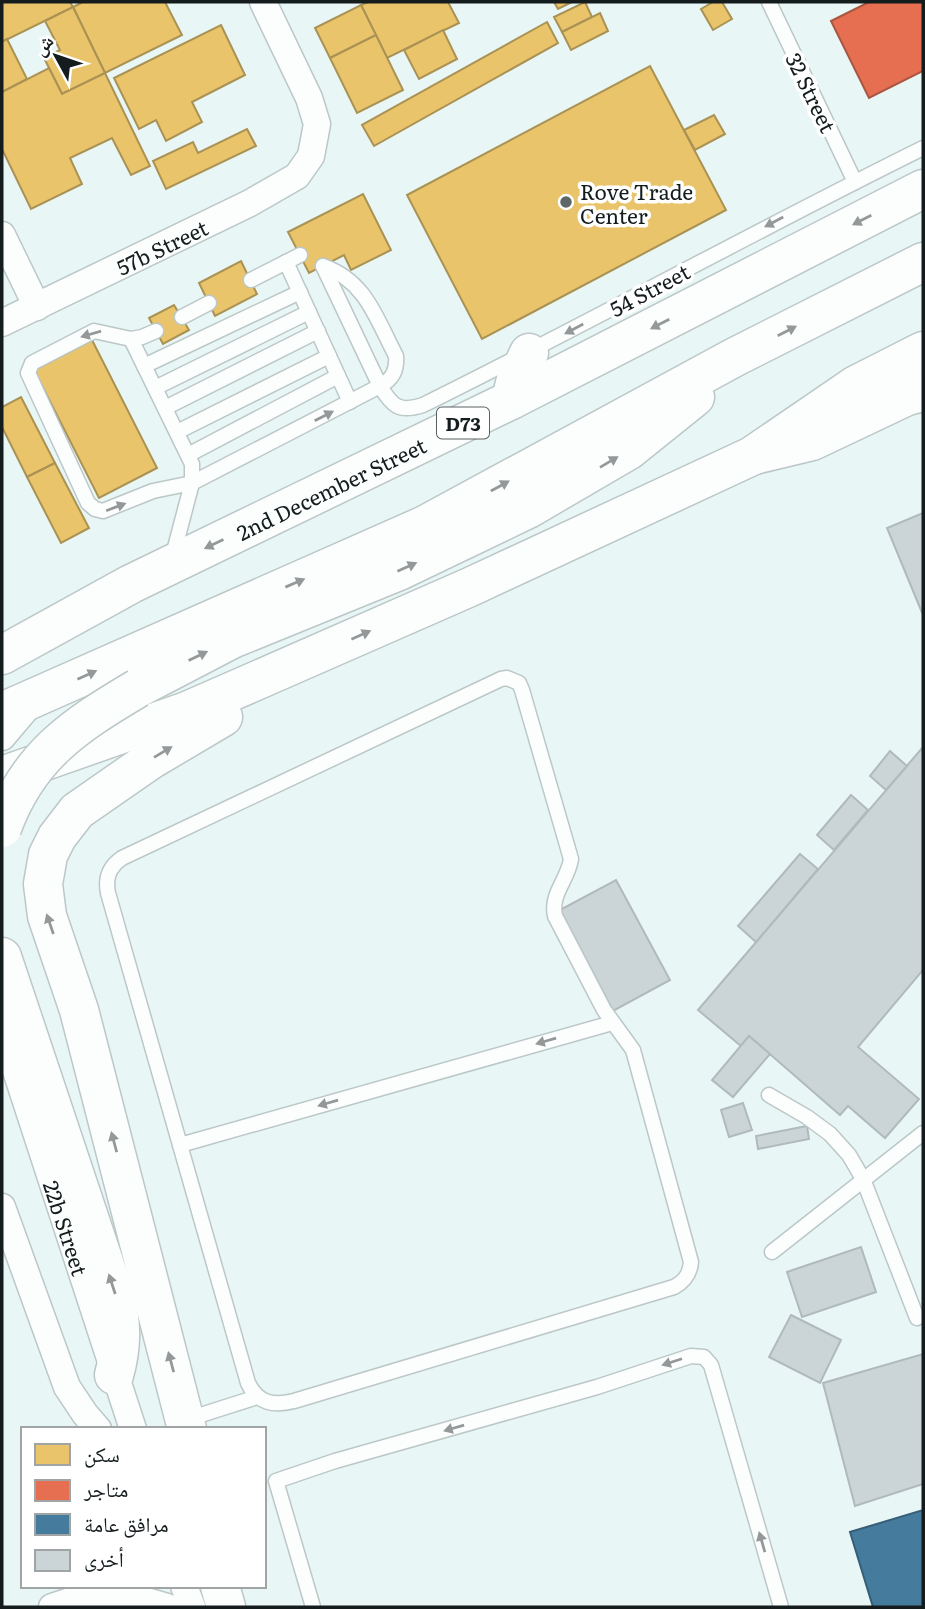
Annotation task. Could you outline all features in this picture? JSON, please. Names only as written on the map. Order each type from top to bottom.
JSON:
[{"type":"main road","name":"2nd December Street","points":[[2,655],[83,609],[511,400],[923,189]]},
{"type":"main road","points":[[2,712],[425,525],[735,357],[923,262]]},
{"type":"main road","points":[[2,776],[187,711],[752,456],[856,385],[923,351]]},
{"type":"main road","points":[[511,400],[528,353]]},
{"type":"main road","points":[[2,828],[21,786],[52,746],[92,715],[232,639],[399,571],[528,509],[629,450],[702,391],[735,357]]},
{"type":"main road","points":[[752,456],[812,441],[907,396],[923,392]]},
{"type":"main road","points":[[186,1424],[79,1010],[47,916],[43,892],[45,867],[57,837],[77,811],[152,760],[268,693],[306,668],[322,652]]},
{"type":"main road","points":[[6,968],[116,1295],[121,1335],[120,1356],[114,1375]]},
{"type":"main road","points":[[221,1588],[226,1607]]},
{"type":"street","name":"57b Street","points":[[2,323],[274,191],[297,176],[311,156],[317,124],[309,97],[263,2]]},
{"type":"street","points":[[2,235],[37,307]]},
{"type":"street","points":[[2,737],[23,711],[39,697]]},
{"type":"street","name":"22b Street","points":[[2,1028],[132,1427]]},
{"type":"street","points":[[2,1207],[67,1387],[96,1427]]},
{"type":"street","points":[[185,1588],[192,1607]]},
{"type":"street","points":[[204,1588],[210,1607]]},
{"type":"street","points":[[52,1607],[99,1591],[167,1607]]},
{"type":"lane","name":"32 Street","points":[[769,2],[855,182]]},
{"type":"lane","name":"54 Street","points":[[380,386],[389,401],[397,407],[410,410],[423,405],[528,353],[772,223],[923,148]]},
{"type":"lane","points":[[251,280],[300,255]]},
{"type":"lane","points":[[286,261],[350,402]]},
{"type":"lane","points":[[156,331],[131,339],[94,331],[32,363],[28,373],[88,503],[103,512],[153,491],[192,483],[350,402],[380,386],[389,381],[397,365],[396,356],[357,285],[341,272],[323,266],[380,386]]},
{"type":"lane","points":[[145,366],[300,292]]},
{"type":"lane","points":[[182,317],[209,303]]},
{"type":"lane","points":[[155,388],[309,312]]},
{"type":"lane","points":[[165,408],[318,331]]},
{"type":"lane","points":[[131,339],[191,464],[192,483],[170,566]]},
{"type":"lane","points":[[177,432],[329,356]]},
{"type":"lane","points":[[188,455],[338,376]]},
{"type":"lane","points":[[500,678],[514,679],[522,690],[570,859],[566,877],[553,900],[555,916],[612,1023],[633,1050],[639,1066],[691,1262],[687,1277],[674,1287],[294,1401],[271,1404],[257,1397],[248,1383],[106,883],[113,864],[134,852],[500,678]]},
{"type":"lane","points":[[180,1145],[612,1023]]},
{"type":"lane","points":[[769,1095],[807,1116],[830,1134],[849,1155],[863,1179],[917,1318]]},
{"type":"lane","points":[[772,1252],[923,1133]]},
{"type":"lane","points":[[313,1607],[276,1481],[335,1461],[597,1387],[691,1356],[704,1357],[711,1365],[781,1607]]},
{"type":"lane","points":[[186,1424],[257,1397]]},
{"type":"building: سكن","points":[[2,2],[70,2],[73,7],[2,42]]},
{"type":"building: سكن","points":[[83,2],[165,2],[182,35],[105,73],[73,7]]},
{"type":"building: سكن","points":[[368,2],[448,2],[459,23],[387,58],[361,5]]},
{"type":"building: سكن","points":[[554,2],[572,2],[558,9]]},
{"type":"building: سكن","points":[[585,2],[592,17],[562,32],[554,17]]},
{"type":"building: سكن","points":[[713,2],[722,2],[732,19],[713,30],[701,9]]},
{"type":"building: سكن","points":[[361,5],[376,35],[330,58],[315,28]]},
{"type":"building: سكن","points":[[73,7],[105,73],[62,94],[44,58],[60,50],[45,21]]},
{"type":"building: سكن","points":[[600,13],[608,31],[571,50],[562,32]]},
{"type":"building: سكن","points":[[547,22],[558,43],[374,146],[362,125]]},
{"type":"building: سكن","points":[[221,25],[245,75],[192,102],[202,122],[166,141],[156,120],[139,129],[114,78]]},
{"type":"building: سكن","points":[[443,30],[457,59],[419,79],[404,50]]},
{"type":"building: سكن","points":[[376,35],[403,90],[357,113],[330,58]]},
{"type":"building: سكن","points":[[7,39],[27,79],[2,92],[2,42]]},
{"type":"building: سكن","name":"Rove Trade Center","points":[[650,66],[726,210],[482,339],[407,195]]},
{"type":"building: سكن","points":[[49,68],[62,94],[105,73],[150,166],[131,175],[112,138],[70,158],[82,184],[31,209],[2,149],[2,92]]},
{"type":"building: سكن","points":[[714,115],[725,134],[695,150],[684,130]]},
{"type":"building: سكن","points":[[247,129],[256,146],[166,189],[153,161],[193,142],[198,153]]},
{"type":"building: سكن","points":[[363,194],[391,250],[351,270],[344,255],[309,273],[288,232]]},
{"type":"building: سكن","points":[[241,261],[257,294],[215,316],[199,283]]},
{"type":"building: سكن","points":[[174,305],[189,330],[163,344],[149,318]]},
{"type":"building: سكن","points":[[92,340],[157,468],[99,498],[34,370]]},
{"type":"building: سكن","points":[[21,397],[55,463],[27,477],[2,427],[2,407]]},
{"type":"building: سكن","points":[[55,463],[89,528],[61,543],[27,477]]},
{"type":"building: متاجر","points":[[869,2],[923,2],[923,71],[869,98],[831,21]]},
{"type":"building: مرافق عامة","points":[[923,1510],[923,1607],[873,1607],[850,1532]]},
{"type":"building: أخرى","points":[[923,513],[923,615],[887,528]]},
{"type":"building: أخرى","points":[[923,747],[923,970],[858,1047],[919,1099],[885,1138],[848,1106],[840,1115],[749,1036],[741,1046],[698,1010]]},
{"type":"building: أخرى","points":[[890,751],[907,766],[886,790],[870,776]]},
{"type":"building: أخرى","points":[[851,795],[868,810],[834,850],[817,835]]},
{"type":"building: أخرى","points":[[800,854],[818,869],[756,942],[738,926]]},
{"type":"building: أخرى","points":[[616,880],[670,980],[613,1011],[560,910]]},
{"type":"building: أخرى","points":[[749,1036],[770,1054],[733,1097],[712,1080]]},
{"type":"building: أخرى","points":[[743,1103],[752,1130],[729,1137],[721,1110]]},
{"type":"building: أخرى","points":[[807,1126],[809,1139],[758,1149],[756,1136]]},
{"type":"building: أخرى","points":[[861,1247],[876,1292],[802,1317],[787,1272]]},
{"type":"building: أخرى","points":[[791,1315],[841,1340],[820,1383],[769,1357]]},
{"type":"building: أخرى","points":[[923,1354],[923,1484],[855,1506],[823,1383]]},
{"type":"place","name":"Rove Trade Center","points":[[566,202]]}]
